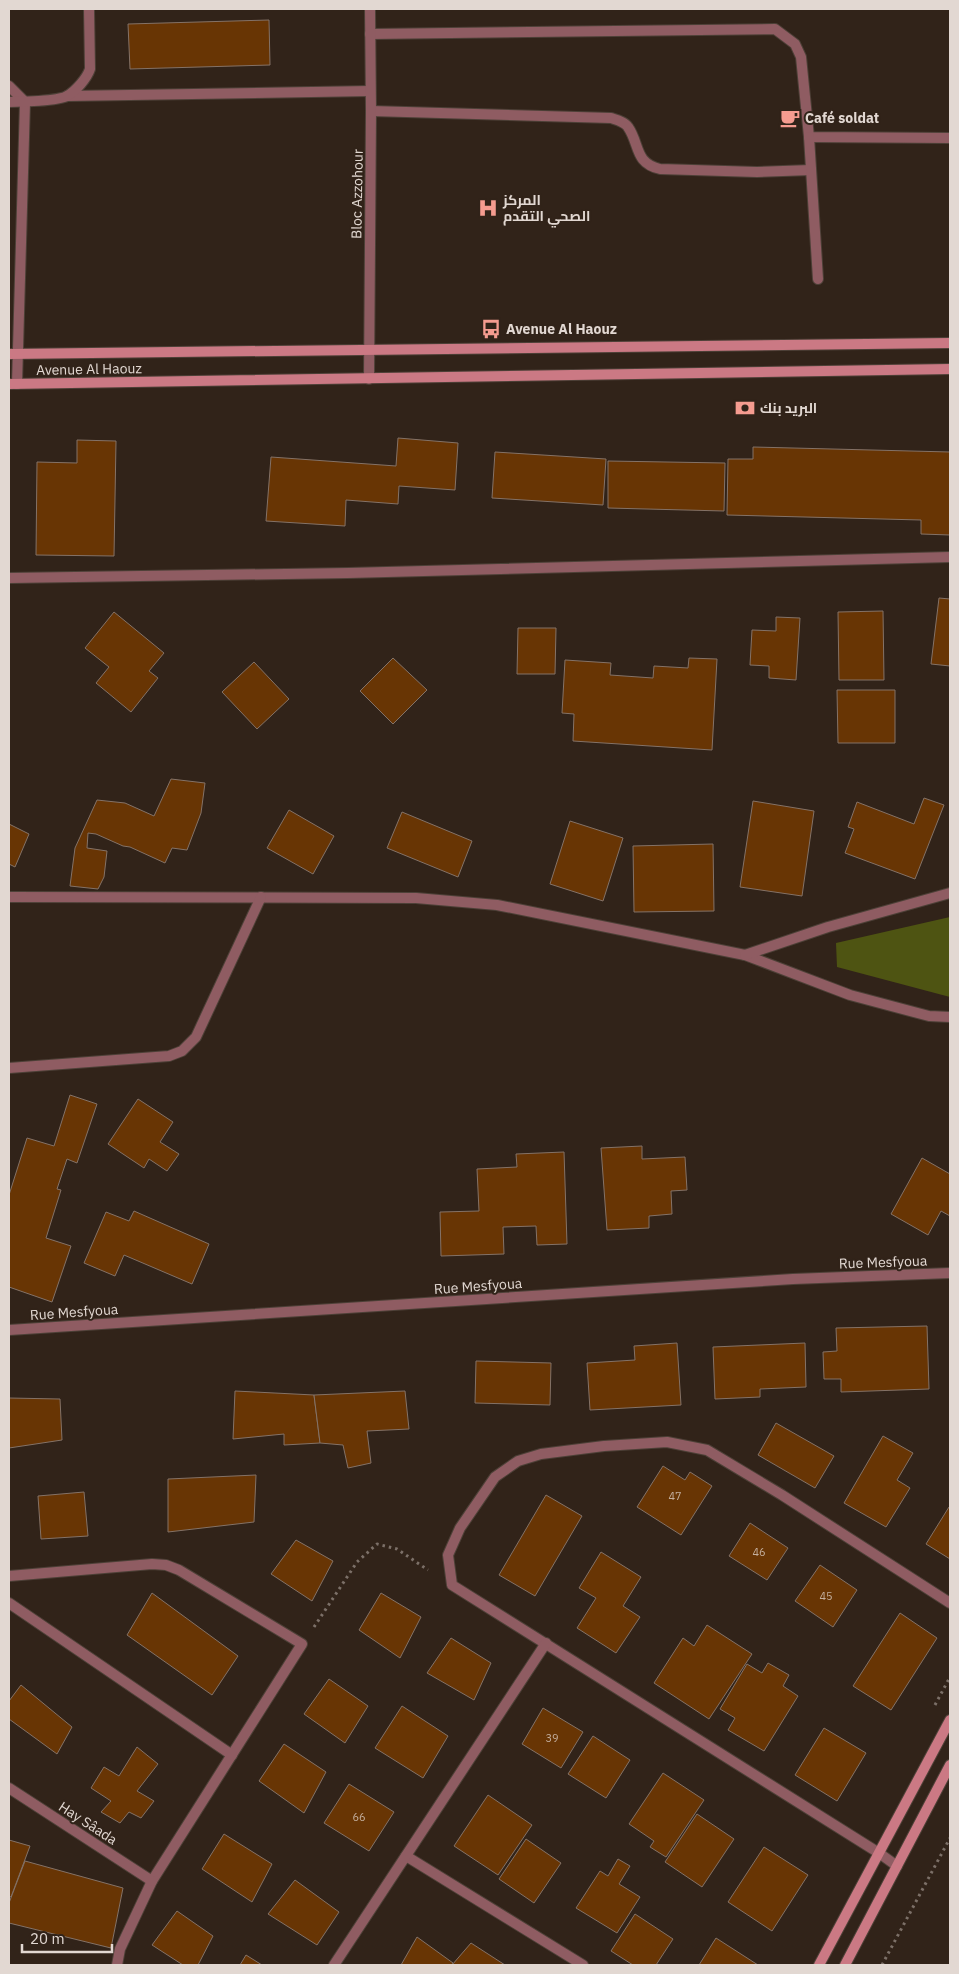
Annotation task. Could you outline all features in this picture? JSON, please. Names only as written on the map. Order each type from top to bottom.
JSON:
[{"type":"main road","name":"Avenue Al Haouz","points":[[13,354],[950,343]]},
{"type":"main road","name":"Avenue Al Haouz","points":[[13,384],[950,369]]},
{"type":"main road","points":[[818,1965],[950,1720]]},
{"type":"main road","points":[[845,1965],[950,1765]]},
{"type":"street","points":[[67,96],[88,75],[90,69],[89,9]]},
{"type":"street","name":"Bloc Azzohour","points":[[369,379],[370,9]]},
{"type":"street","points":[[370,34],[775,29],[794,44],[802,57],[818,279]]},
{"type":"street","points":[[9,86],[25,102],[13,384]]},
{"type":"street","points":[[9,102],[25,102],[67,96],[370,91]]},
{"type":"street","points":[[371,111],[611,118],[628,126],[640,156],[651,167],[660,169],[757,172],[810,170]]},
{"type":"street","points":[[809,137],[950,138]]},
{"type":"street","points":[[9,578],[348,573],[950,558]]},
{"type":"street","points":[[745,955],[828,927],[950,893]]},
{"type":"street","points":[[9,897],[416,898],[497,904],[745,955],[850,995],[929,1016],[950,1017]]},
{"type":"street","points":[[9,1068],[169,1056],[182,1051],[196,1037],[261,897]]},
{"type":"street","name":"Rue Mesfyoua","points":[[9,1330],[793,1279],[950,1273]]},
{"type":"street","points":[[897,1866],[452,1585],[448,1555],[460,1528],[495,1477],[518,1461],[541,1454],[586,1448],[667,1442],[708,1450],[782,1495],[950,1603]]},
{"type":"street","points":[[9,1576],[152,1564],[166,1565],[179,1570],[302,1644],[152,1881],[120,1949],[117,1965]]},
{"type":"street","points":[[9,1603],[232,1755]]},
{"type":"street","points":[[334,1965],[546,1643]]},
{"type":"street","name":"Hay Sâada","points":[[9,1788],[152,1881]]},
{"type":"street","points":[[406,1856],[583,1965]]},
{"type":"path","points":[[302,1644],[357,1562],[377,1544],[397,1549],[452,1585]]},
{"type":"path","points":[[882,1965],[950,1838]]},
{"type":"green space","points":[[950,917],[950,997],[837,967],[836,943]]},
{"type":"building","points":[[269,20],[270,65],[130,69],[128,24]]},
{"type":"building","points":[[398,438],[458,443],[455,490],[399,486],[398,504],[346,500],[345,526],[266,521],[271,457],[396,466]]},
{"type":"building","points":[[77,440],[116,441],[114,556],[36,555],[37,462],[77,463]]},
{"type":"building","points":[[753,447],[950,452],[950,535],[921,534],[921,520],[727,515],[728,459],[753,459]]},
{"type":"building","points":[[495,452],[606,459],[603,505],[492,498]]},
{"type":"building","points":[[608,461],[725,463],[724,511],[608,508]]},
{"type":"building","points":[[939,598],[950,599],[950,666],[931,664]]},
{"type":"building","points":[[883,611],[884,680],[839,680],[838,612]]},
{"type":"building","points":[[114,612],[164,653],[149,671],[158,678],[131,712],[96,683],[109,667],[85,648]]},
{"type":"building","points":[[776,617],[800,618],[796,680],[769,678],[769,666],[750,665],[752,630],[776,631]]},
{"type":"building","points":[[518,628],[556,628],[555,674],[517,674]]},
{"type":"building","points":[[393,658],[427,690],[393,724],[360,691]]},
{"type":"building","points":[[689,658],[717,659],[712,750],[573,741],[574,714],[562,713],[565,660],[611,663],[610,675],[653,678],[654,666],[688,668]]},
{"type":"building","points":[[254,662],[289,699],[257,729],[222,692]]},
{"type":"building","points":[[837,690],[895,690],[895,743],[838,743]]},
{"type":"building","points":[[171,779],[205,783],[201,813],[187,850],[172,848],[165,863],[130,847],[123,846],[96,834],[88,833],[87,848],[107,851],[104,877],[98,889],[70,886],[75,848],[97,800],[125,803],[154,816]]},
{"type":"building","points":[[924,798],[944,805],[915,879],[845,853],[854,829],[848,827],[857,802],[914,824]]},
{"type":"building","points":[[753,801],[814,811],[802,896],[740,887]]},
{"type":"building","points":[[289,810],[334,836],[313,874],[267,848]]},
{"type":"building","points":[[402,812],[472,841],[458,877],[387,848]]},
{"type":"building","points":[[570,821],[623,838],[603,901],[550,884]]},
{"type":"building","points":[[9,824],[29,834],[15,867],[9,864]]},
{"type":"building","points":[[713,844],[714,911],[634,912],[633,846]]},
{"type":"building","points":[[70,1095],[97,1104],[77,1163],[67,1159],[57,1189],[61,1190],[46,1238],[71,1246],[52,1302],[9,1287],[9,1195],[27,1138],[54,1146]]},
{"type":"building","points":[[138,1099],[173,1122],[160,1142],[179,1154],[167,1171],[149,1159],[144,1168],[108,1144]]},
{"type":"building","points":[[642,1146],[642,1159],[685,1157],[687,1190],[671,1191],[672,1214],[649,1216],[649,1228],[607,1230],[601,1148]]},
{"type":"building","points":[[564,1152],[567,1244],[537,1245],[536,1226],[503,1227],[504,1254],[441,1256],[440,1212],[479,1211],[477,1169],[517,1167],[516,1154]]},
{"type":"building","points":[[922,1158],[950,1174],[950,1216],[941,1211],[928,1235],[891,1214]]},
{"type":"building","points":[[134,1211],[209,1244],[192,1284],[124,1255],[115,1276],[84,1263],[106,1212],[129,1221]]},
{"type":"building","points":[[927,1326],[929,1389],[841,1392],[841,1379],[824,1379],[823,1352],[837,1351],[836,1328]]},
{"type":"building","points":[[677,1343],[681,1405],[590,1410],[587,1363],[635,1360],[634,1346]]},
{"type":"building","points":[[805,1343],[806,1387],[760,1389],[760,1397],[715,1399],[713,1347]]},
{"type":"building","points":[[476,1361],[551,1363],[550,1405],[475,1403]]},
{"type":"building","points":[[235,1391],[314,1395],[320,1443],[284,1445],[284,1434],[233,1439]]},
{"type":"building","points":[[405,1391],[409,1429],[367,1431],[371,1463],[348,1468],[343,1445],[320,1443],[314,1395]]},
{"type":"building","points":[[9,1398],[60,1399],[62,1440],[9,1448]]},
{"type":"building","points":[[776,1423],[834,1456],[815,1488],[758,1455]]},
{"type":"building","points":[[883,1436],[913,1453],[897,1480],[910,1488],[886,1527],[844,1503]]},
{"type":"building","points":[[663,1466],[685,1480],[690,1472],[712,1486],[681,1535],[637,1507]]},
{"type":"building","points":[[256,1475],[254,1522],[168,1532],[168,1479]]},
{"type":"building","points":[[84,1492],[88,1536],[41,1539],[38,1496]]},
{"type":"building","points":[[546,1495],[582,1516],[535,1596],[499,1575]]},
{"type":"building","points":[[950,1508],[950,1559],[926,1544]]},
{"type":"building","points":[[750,1523],[788,1548],[767,1580],[729,1556]]},
{"type":"building","points":[[296,1540],[333,1561],[312,1601],[271,1574]]},
{"type":"building","points":[[601,1552],[641,1577],[623,1606],[640,1617],[616,1653],[577,1628],[596,1598],[579,1588]]},
{"type":"building","points":[[820,1565],[857,1590],[833,1627],[795,1601]]},
{"type":"building","points":[[152,1593],[238,1656],[212,1695],[127,1635]]},
{"type":"building","points":[[381,1593],[421,1617],[400,1658],[359,1630]]},
{"type":"building","points":[[900,1613],[937,1638],[891,1710],[853,1686]]},
{"type":"building","points":[[707,1625],[752,1654],[709,1719],[654,1683],[683,1638],[694,1646]]},
{"type":"building","points":[[451,1638],[491,1663],[474,1700],[427,1673]]},
{"type":"building","points":[[768,1663],[789,1675],[783,1686],[798,1696],[764,1751],[728,1730],[735,1718],[720,1709],[747,1664],[762,1673]]},
{"type":"building","points":[[329,1679],[368,1706],[345,1743],[304,1714]]},
{"type":"building","points":[[21,1685],[72,1727],[57,1754],[9,1719],[9,1701]]},
{"type":"building","points":[[402,1706],[448,1736],[423,1778],[375,1748]]},
{"type":"building","points":[[543,1708],[583,1732],[561,1768],[522,1744]]},
{"type":"building","points":[[824,1728],[866,1753],[837,1801],[795,1775]]},
{"type":"building","points":[[593,1736],[630,1760],[606,1798],[568,1774]]},
{"type":"building","points":[[284,1744],[326,1772],[304,1813],[259,1781]]},
{"type":"building","points":[[137,1747],[158,1764],[137,1791],[154,1801],[141,1818],[129,1812],[120,1823],[101,1812],[111,1801],[91,1788],[104,1767],[119,1776]]},
{"type":"building","points":[[663,1773],[704,1800],[666,1857],[650,1847],[654,1841],[629,1824]]},
{"type":"building","points":[[349,1784],[394,1812],[369,1851],[324,1823]]},
{"type":"building","points":[[488,1795],[532,1825],[498,1875],[454,1846]]},
{"type":"building","points":[[697,1814],[734,1839],[702,1887],[665,1862]]},
{"type":"building","points":[[224,1834],[272,1864],[252,1902],[202,1869]]},
{"type":"building","points":[[526,1839],[561,1863],[534,1903],[499,1879]]},
{"type":"building","points":[[9,1840],[30,1846],[11,1897],[9,1896]]},
{"type":"building","points":[[764,1847],[808,1875],[772,1931],[728,1902]]},
{"type":"building","points":[[618,1859],[630,1866],[619,1884],[640,1897],[617,1933],[576,1908],[600,1871],[608,1876]]},
{"type":"building","points":[[25,1861],[123,1888],[111,1948],[9,1923],[9,1903]]},
{"type":"building","points":[[295,1880],[339,1912],[317,1945],[268,1914]]},
{"type":"building","points":[[177,1911],[213,1936],[198,1965],[183,1965],[152,1945]]},
{"type":"building","points":[[635,1914],[673,1939],[656,1965],[633,1965],[611,1951]]},
{"type":"building","points":[[417,1937],[453,1963],[452,1965],[401,1965]]},
{"type":"building","points":[[716,1938],[758,1965],[699,1965]]},
{"type":"building","points":[[471,1943],[505,1965],[452,1965]]},
{"type":"building","points":[[246,1955],[262,1965],[240,1965]]},
{"type":"place","name":"Café soldat","points":[[790,118]]},
{"type":"place","name":"المركز الصحي التقدم","points":[[488,208]]},
{"type":"place","name":"Avenue Al Haouz","points":[[491,329]]},
{"type":"place","name":"البريد بنك","points":[[745,408]]}]
